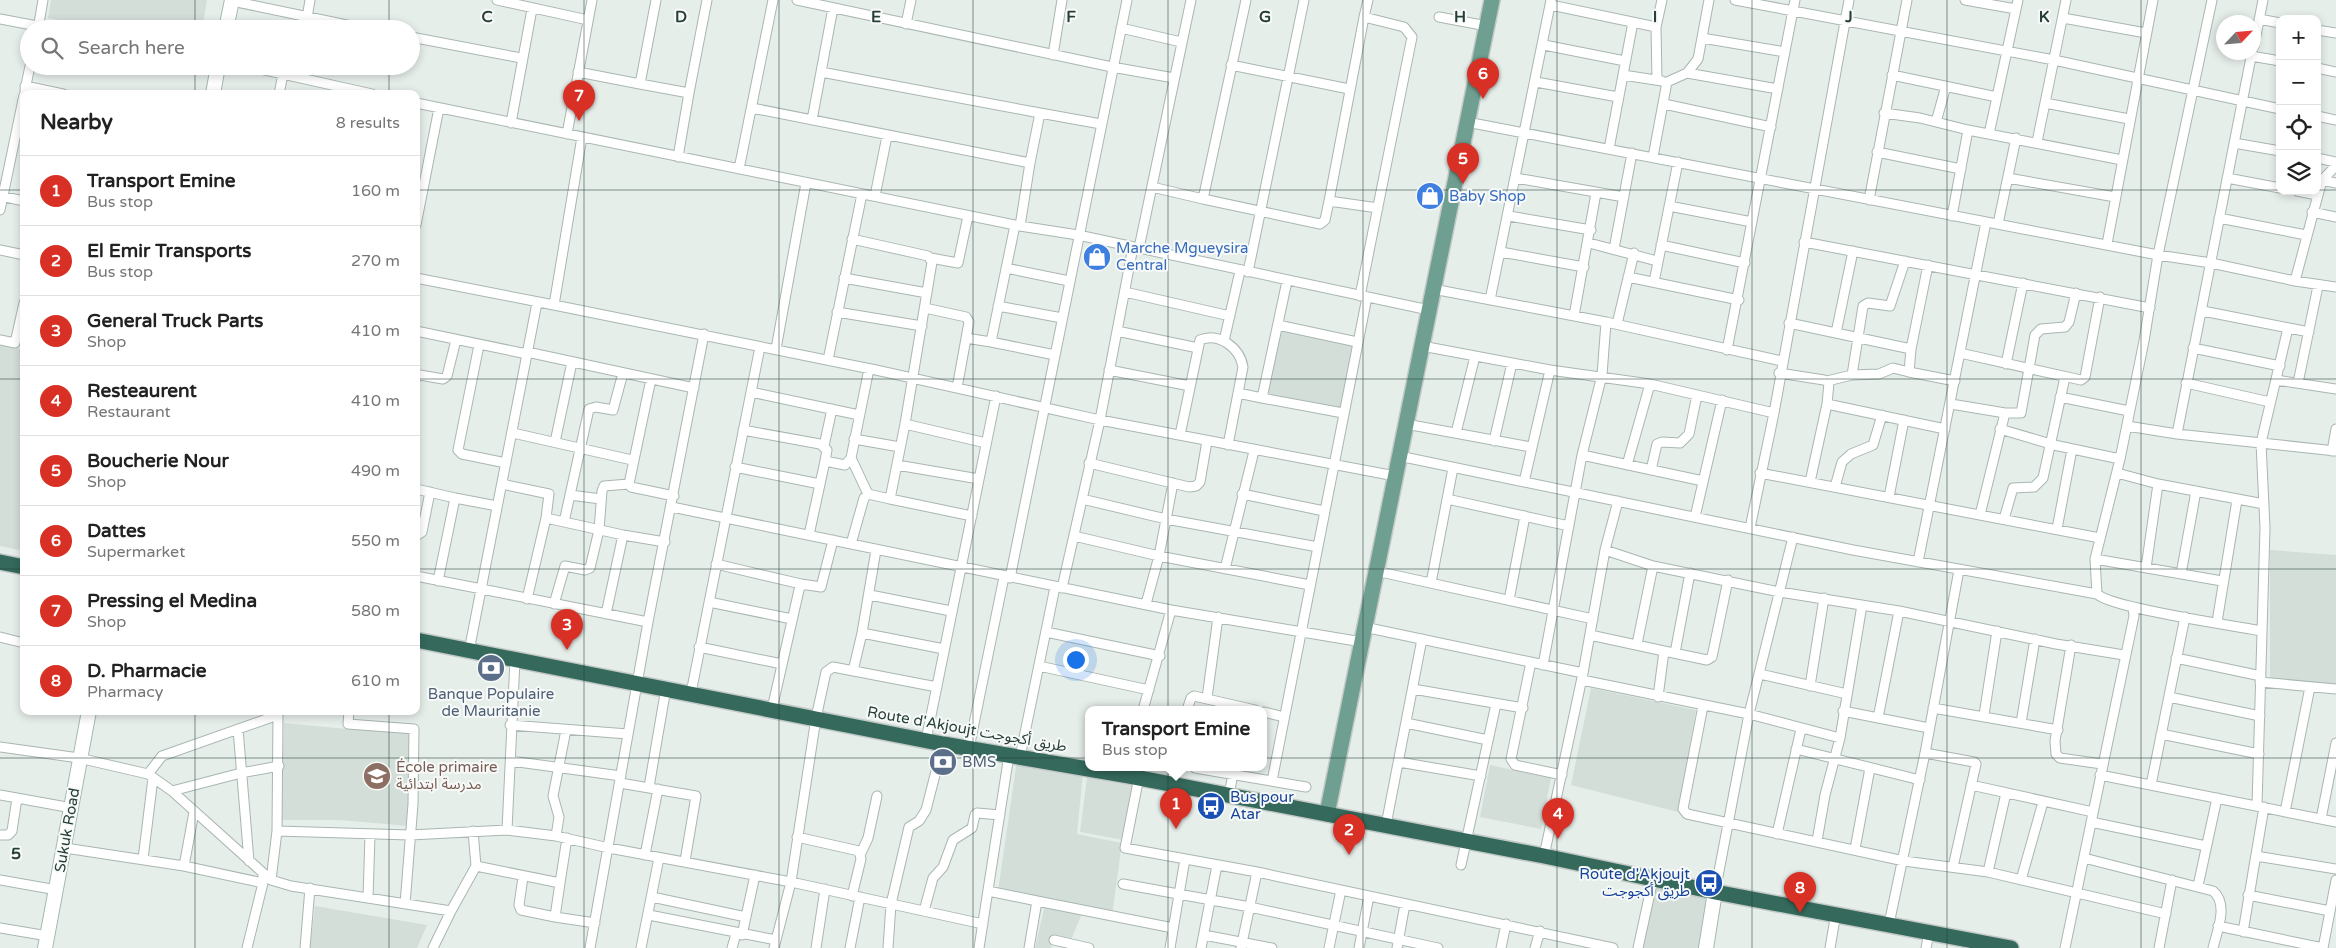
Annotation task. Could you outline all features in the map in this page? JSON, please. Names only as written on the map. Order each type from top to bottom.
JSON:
[{"type":"highway","points":[[0,562],[20,565]]},
{"type":"highway","name":"Route d'Akjoujt طريق أكجوجت","points":[[420,641],[638,682],[943,744],[1085,767]]},
{"type":"highway","name":"Route d'Akjoujt طريق أكجوجت","points":[[1113,771],[1466,840],[1714,892],[1836,913],[2011,948]]},
{"type":"main road","points":[[1327,814],[1492,0]]},
{"type":"street","points":[[39,20],[43,0]]},
{"type":"street","points":[[307,18],[310,0]]},
{"type":"street","points":[[497,0],[588,20]]},
{"type":"street","points":[[567,134],[592,0]]},
{"type":"street","points":[[640,84],[656,0]]},
{"type":"street","points":[[678,157],[707,0]]},
{"type":"street","points":[[739,169],[773,0]]},
{"type":"street","points":[[797,0],[1053,55],[1174,78]]},
{"type":"street","points":[[906,24],[911,0]]},
{"type":"street","points":[[1053,55],[1062,0]]},
{"type":"street","points":[[969,748],[1055,355],[1127,0]]},
{"type":"street","points":[[979,948],[1000,815],[1046,632],[1074,536],[1100,420],[1125,292],[1152,187],[1191,0]]},
{"type":"street","points":[[1203,199],[1246,0]]},
{"type":"street","points":[[1224,341],[1260,211],[1304,0]]},
{"type":"street","points":[[1152,187],[1320,224],[1325,220],[1349,89],[1368,0]]},
{"type":"street","points":[[1657,80],[1656,27],[1662,0]]},
{"type":"street","points":[[1623,75],[1667,82],[1687,73],[1698,59],[1709,0]]},
{"type":"street","points":[[1735,0],[2054,60],[2276,108]]},
{"type":"street","points":[[1727,350],[1796,0]]},
{"type":"street","points":[[1750,528],[1774,412],[1779,373],[1849,0]]},
{"type":"street","points":[[1868,200],[1907,0]]},
{"type":"street","points":[[1965,0],[2017,5],[1989,134]]},
{"type":"street","points":[[2037,142],[2066,0]]},
{"type":"street","points":[[2107,244],[2152,0]]},
{"type":"street","points":[[2097,594],[2095,559],[2127,426],[2150,308],[2158,255],[2212,0]]},
{"type":"street","points":[[2260,15],[2263,0]]},
{"type":"street","points":[[228,20],[232,1],[318,20]]},
{"type":"street","points":[[1490,300],[1544,45],[1551,3],[1656,27]]},
{"type":"street","points":[[812,120],[833,8]]},
{"type":"street","points":[[510,123],[521,58],[532,9]]},
{"type":"street","points":[[1272,782],[1344,413],[1378,208],[1412,37],[1404,27],[1364,17]]},
{"type":"street","points":[[1439,17],[1486,26]]},
{"type":"street","points":[[2063,18],[2146,33]]},
{"type":"street","points":[[0,19],[20,23]]},
{"type":"street","points":[[2261,19],[2276,22]]},
{"type":"street","points":[[1608,149],[1632,22]]},
{"type":"street","points":[[1121,28],[1181,42]]},
{"type":"street","points":[[2321,31],[2336,33]]},
{"type":"street","points":[[1702,38],[1785,52]]},
{"type":"street","points":[[420,39],[521,58]]},
{"type":"street","points":[[1544,45],[1625,61]]},
{"type":"street","points":[[2261,56],[2276,60]]},
{"type":"street","points":[[2177,434],[2193,348],[2203,311],[2219,218],[2251,60]]},
{"type":"street","points":[[1231,65],[1349,89]]},
{"type":"street","points":[[2321,69],[2336,72]]},
{"type":"street","points":[[578,72],[689,94]]},
{"type":"street","points":[[821,72],[1101,124]]},
{"type":"street","points":[[1687,73],[1778,89]]},
{"type":"street","points":[[24,90],[28,75]]},
{"type":"street","points":[[214,90],[216,75]]},
{"type":"street","points":[[280,90],[283,75]]},
{"type":"street","points":[[287,75],[354,90]]},
{"type":"street","points":[[1892,75],[1997,97]]},
{"type":"street","points":[[1536,82],[1618,97]]},
{"type":"street","points":[[1653,157],[1667,82]]},
{"type":"street","points":[[1936,122],[1946,86]]},
{"type":"street","points":[[2046,103],[2130,119]]},
{"type":"street","points":[[420,104],[1018,226],[1078,235],[1429,310]]},
{"type":"street","points":[[1664,104],[1771,127]]},
{"type":"street","points":[[420,206],[439,108]]},
{"type":"street","points":[[752,108],[1030,163]]},
{"type":"street","points":[[0,210],[1,196],[20,113]]},
{"type":"street","points":[[991,342],[1006,268],[1018,226],[1040,113]]},
{"type":"street","points":[[1884,113],[2122,160]]},
{"type":"street","points":[[2321,117],[2336,120]]},
{"type":"street","points":[[1467,122],[1952,216],[2158,255],[2211,263],[2318,286],[2336,287]]},
{"type":"street","points":[[1952,216],[1968,130]]},
{"type":"street","points":[[875,196],[887,136]]},
{"type":"street","points":[[554,305],[582,137]]},
{"type":"street","points":[[1998,224],[2016,138]]},
{"type":"street","points":[[2234,142],[2276,150]]},
{"type":"street","points":[[14,145],[20,146]]},
{"type":"street","points":[[1877,152],[1961,169]]},
{"type":"street","points":[[1614,249],[1632,154]]},
{"type":"street","points":[[2321,159],[2336,162]]},
{"type":"street","points":[[1654,282],[1678,162]]},
{"type":"street","points":[[2321,183],[2336,166]]},
{"type":"street","points":[[1516,178],[1624,198]]},
{"type":"street","points":[[2008,178],[2115,197]]},
{"type":"street","points":[[2227,178],[2276,187]]},
{"type":"street","points":[[2322,180],[2336,183]]},
{"type":"street","points":[[776,349],[806,183]]},
{"type":"street","points":[[828,360],[862,194]]},
{"type":"street","points":[[1574,316],[1589,243],[1596,194]]},
{"type":"street","points":[[2295,281],[2317,195]]},
{"type":"street","points":[[1,196],[20,200]]},
{"type":"street","points":[[1328,201],[1378,208]]},
{"type":"street","points":[[1669,206],[1752,222]]},
{"type":"street","points":[[2312,212],[2336,217]]},
{"type":"street","points":[[852,239],[958,263],[968,216]]},
{"type":"street","points":[[1508,216],[1591,230]]},
{"type":"street","points":[[2219,218],[2306,235]]},
{"type":"street","points":[[1918,562],[1986,222]]},
{"type":"street","points":[[1804,242],[2150,308]]},
{"type":"street","points":[[1589,243],[1634,253],[1657,261]]},
{"type":"street","points":[[1661,245],[1745,263]]},
{"type":"street","points":[[0,250],[20,254]]},
{"type":"street","points":[[1836,333],[1853,251]]},
{"type":"street","points":[[1501,252],[1584,267]]},
{"type":"street","points":[[1617,324],[1634,253]]},
{"type":"street","points":[[890,499],[922,326],[931,258]]},
{"type":"street","points":[[1852,375],[1864,304],[1889,307],[1891,305],[1905,261]]},
{"type":"street","points":[[1909,372],[1911,349],[1928,265]]},
{"type":"street","points":[[1006,268],[1069,281]]},
{"type":"street","points":[[1628,277],[1738,300]]},
{"type":"street","points":[[844,278],[927,293]]},
{"type":"street","points":[[420,279],[704,334],[1043,406],[1100,420],[1395,476]]},
{"type":"street","points":[[1262,398],[1287,281]]},
{"type":"street","points":[[2006,364],[2023,283]]},
{"type":"street","points":[[2298,383],[2318,286]]},
{"type":"street","points":[[1433,290],[1617,324],[1782,361]]},
{"type":"street","points":[[1125,292],[1230,316]]},
{"type":"street","points":[[1951,404],[2005,413],[2022,412],[2036,333],[2041,330],[2065,328],[2069,322],[2076,293]]},
{"type":"street","points":[[1960,353],[2081,380],[2085,377],[2100,297]]},
{"type":"street","points":[[469,651],[537,303]]},
{"type":"street","points":[[998,306],[1062,318]]},
{"type":"street","points":[[925,308],[966,317],[969,322],[957,388]]},
{"type":"street","points":[[2203,311],[2309,332]]},
{"type":"street","points":[[837,312],[922,326]]},
{"type":"street","points":[[1544,665],[1582,456],[1602,375],[1606,322]]},
{"type":"street","points":[[1789,323],[1911,349]]},
{"type":"street","points":[[1278,325],[1357,342]]},
{"type":"street","points":[[2243,932],[2256,856],[2261,806],[2259,754],[2264,504],[2261,443],[2288,328]]},
{"type":"street","points":[[1117,331],[1198,348]]},
{"type":"street","points":[[420,332],[694,388]]},
{"type":"street","points":[[590,948],[648,622],[672,507],[704,334]]},
{"type":"street","points":[[966,338],[1055,355]]},
{"type":"street","points":[[0,340],[19,344]]},
{"type":"street","points":[[420,376],[443,379],[447,376],[456,340]]},
{"type":"street","points":[[1180,435],[1200,340],[1224,341],[1241,356],[1243,367],[1228,445]]},
{"type":"street","points":[[479,344],[458,450],[462,454],[506,463]]},
{"type":"street","points":[[1422,346],[1550,370],[1602,375],[1774,412]]},
{"type":"street","points":[[691,694],[760,347]]},
{"type":"street","points":[[2193,348],[2280,366]]},
{"type":"street","points":[[1456,433],[1475,356]]},
{"type":"street","points":[[555,442],[572,362]]},
{"type":"street","points":[[1494,441],[1512,363]]},
{"type":"street","points":[[1779,373],[1827,381],[1852,375],[1879,374],[1893,368],[1955,381]]},
{"type":"street","points":[[826,461],[845,466],[851,458],[869,369]]},
{"type":"street","points":[[1109,370],[1190,386]]},
{"type":"street","points":[[1524,482],[1550,370]]},
{"type":"street","points":[[564,522],[589,409],[596,407],[610,410],[616,407],[623,373]]},
{"type":"street","points":[[2004,519],[2013,488],[2031,489],[2041,482],[2065,377]]},
{"type":"street","points":[[629,484],[632,460],[651,379]]},
{"type":"street","points":[[2276,380],[2336,390]]},
{"type":"street","points":[[1810,482],[1827,404],[1829,386],[1827,381]]},
{"type":"street","points":[[2186,383],[2270,402]]},
{"type":"street","points":[[1627,465],[1650,384]]},
{"type":"street","points":[[751,392],[859,415]]},
{"type":"street","points":[[1238,393],[1344,413]]},
{"type":"street","points":[[1651,470],[1657,444],[1662,442],[1680,443],[1687,438],[1697,395]]},
{"type":"street","points":[[926,740],[996,396]]},
{"type":"street","points":[[2060,396],[2129,411]]},
{"type":"street","points":[[1695,517],[1722,400]]},
{"type":"street","points":[[1827,404],[1945,428]]},
{"type":"street","points":[[809,535],[826,461],[827,450],[824,446],[832,409]]},
{"type":"street","points":[[1980,515],[2005,413]]},
{"type":"street","points":[[1835,487],[1842,462],[1851,454],[1873,445],[1882,415]]},
{"type":"street","points":[[1889,497],[1904,420]]},
{"type":"street","points":[[905,424],[986,443]]},
{"type":"street","points":[[1406,424],[1531,448]]},
{"type":"street","points":[[2127,426],[2177,434],[2334,451],[2336,429]]},
{"type":"street","points":[[2000,429],[2050,444],[2120,459]]},
{"type":"street","points":[[743,430],[824,446]]},
{"type":"street","points":[[513,433],[632,460]]},
{"type":"street","points":[[854,439],[900,448]]},
{"type":"street","points":[[1089,463],[1189,487],[1196,486],[1200,482],[1207,441]]},
{"type":"street","points":[[2057,529],[2072,449]]},
{"type":"street","points":[[1225,569],[1254,450]]},
{"type":"street","points":[[1399,456],[1918,562],[2097,594],[2102,598],[2133,608],[2262,631]]},
{"type":"street","points":[[1582,456],[1703,481]]},
{"type":"street","points":[[851,458],[868,494]]},
{"type":"street","points":[[897,465],[979,479]]},
{"type":"street","points":[[736,467],[820,484]]},
{"type":"street","points":[[1431,583],[1453,468]]},
{"type":"street","points":[[1760,473],[2100,538]]},
{"type":"street","points":[[2117,473],[2158,484],[2264,504]]},
{"type":"street","points":[[1146,604],[1159,556],[1173,483]]},
{"type":"street","points":[[502,484],[550,494],[527,599]]},
{"type":"street","points":[[554,604],[565,566],[585,570],[590,568],[599,530],[604,486],[629,484],[631,487],[674,496]]},
{"type":"street","points":[[2146,568],[2158,484]]},
{"type":"street","points":[[420,490],[497,506]]},
{"type":"street","points":[[2180,574],[2196,491]]},
{"type":"street","points":[[420,533],[422,532],[430,492]]},
{"type":"street","points":[[868,494],[972,516]]},
{"type":"street","points":[[851,544],[864,498],[868,494]]},
{"type":"street","points":[[1242,494],[1324,512]]},
{"type":"street","points":[[570,495],[602,499]]},
{"type":"street","points":[[438,580],[455,498]]},
{"type":"street","points":[[1082,499],[1166,519],[1318,547]]},
{"type":"street","points":[[1447,499],[1569,526]]},
{"type":"street","points":[[2217,622],[2222,581],[2237,500]]},
{"type":"street","points":[[1544,856],[1583,677],[1605,550],[1618,501]]},
{"type":"street","points":[[672,507],[725,516],[876,550],[1171,610],[1301,630],[1422,639],[1544,665],[1658,697],[1749,714],[1840,738]]},
{"type":"street","points":[[1509,600],[1525,516]]},
{"type":"street","points":[[546,518],[665,542]]},
{"type":"street","points":[[606,614],[624,535]]},
{"type":"street","points":[[1074,536],[1159,556],[1310,585]]},
{"type":"street","points":[[1706,948],[1714,892],[1749,714],[1792,537]]},
{"type":"street","points":[[716,564],[821,587],[833,540]]},
{"type":"street","points":[[853,671],[870,595],[876,550]]},
{"type":"street","points":[[1605,550],[1653,566],[1780,592],[1899,611],[1998,632],[2124,655]]},
{"type":"street","points":[[2095,559],[2222,581]]},
{"type":"street","points":[[1637,644],[1653,566]]},
{"type":"street","points":[[1890,924],[1920,780],[1948,620],[1959,570]]},
{"type":"street","points":[[1376,571],[1593,618]]},
{"type":"street","points":[[1674,653],[1690,573]]},
{"type":"street","points":[[420,577],[648,622]]},
{"type":"street","points":[[1590,634],[1707,660],[1712,657],[1728,580]]},
{"type":"street","points":[[772,709],[801,584]]},
{"type":"street","points":[[870,595],[951,611]]},
{"type":"street","points":[[1810,686],[1824,598]]},
{"type":"street","points":[[709,602],[792,619]]},
{"type":"street","points":[[1816,841],[1825,795],[1840,738],[1862,605]]},
{"type":"street","points":[[2065,948],[2124,655],[2134,616],[2133,608]]},
{"type":"street","points":[[1146,706],[1171,610]]},
{"type":"street","points":[[1878,718],[1899,611]]},
{"type":"street","points":[[1207,698],[1218,617]]},
{"type":"street","points":[[2151,785],[2185,617]]},
{"type":"street","points":[[1046,632],[1160,656]]},
{"type":"street","points":[[1984,715],[1998,632]]},
{"type":"street","points":[[862,633],[944,649]]},
{"type":"street","points":[[0,637],[20,642]]},
{"type":"street","points":[[1386,825],[1422,639]]},
{"type":"street","points":[[2022,723],[2035,639]]},
{"type":"street","points":[[2071,645],[2055,746],[2058,756],[2102,764]]},
{"type":"street","points":[[699,647],[782,664]]},
{"type":"street","points":[[1658,697],[1664,651]]},
{"type":"street","points":[[2176,658],[2260,679],[2336,689]]},
{"type":"street","points":[[506,830],[510,725],[515,660]]},
{"type":"street","points":[[1531,662],[1512,762],[1562,775]]},
{"type":"street","points":[[1039,666],[1149,690]]},
{"type":"street","points":[[649,915],[775,944],[791,882],[816,718],[826,672],[834,667],[937,687]]},
{"type":"street","points":[[1760,674],[1847,694]]},
{"type":"street","points":[[2285,812],[2310,687]]},
{"type":"street","points":[[645,855],[666,688]]},
{"type":"street","points":[[1413,688],[1523,708]]},
{"type":"street","points":[[1189,706],[1192,696],[1239,706]]},
{"type":"street","points":[[2169,697],[2260,716]]},
{"type":"street","points":[[1461,865],[1496,704]]},
{"type":"street","points":[[1703,706],[1683,809],[1687,814],[1904,861],[1930,866],[1988,872],[2166,914]]},
{"type":"street","points":[[1933,708],[1984,715],[2058,730]]},
{"type":"street","points":[[1844,711],[1929,728]]},
{"type":"street","points":[[1267,713],[1284,717]]},
{"type":"street","name":"Sukuk Road","points":[[46,942],[88,715]]},
{"type":"street","points":[[143,859],[151,776],[162,756],[274,715]]},
{"type":"street","points":[[247,948],[277,831],[279,715]]},
{"type":"street","points":[[349,715],[348,724],[414,729],[413,804],[405,904]]},
{"type":"street","points":[[1406,723],[1488,740]]},
{"type":"street","points":[[510,725],[628,734]]},
{"type":"street","points":[[238,729],[249,861]]},
{"type":"street","points":[[1777,834],[1801,729]]},
{"type":"street","points":[[556,836],[559,816],[553,800],[557,767],[566,730]]},
{"type":"street","points":[[2162,734],[2259,754]]},
{"type":"street","points":[[2321,819],[2336,743]]},
{"type":"street","points":[[888,948],[891,904],[909,827],[919,821],[926,810],[943,744]]},
{"type":"street","points":[[0,747],[79,758],[151,776],[172,791],[249,861],[266,879]]},
{"type":"street","points":[[1796,749],[1920,780]]},
{"type":"street","points":[[1925,752],[1974,762],[1976,766],[1954,867]]},
{"type":"street","points":[[510,761],[557,767],[621,779],[653,788],[696,796],[685,861]]},
{"type":"street","points":[[1399,762],[1480,776]]},
{"type":"street","points":[[172,791],[241,773],[279,766]]},
{"type":"street","points":[[1855,849],[1870,768]]},
{"type":"street","points":[[1172,784],[1174,771]]},
{"type":"street","points":[[1229,795],[1233,771],[1272,782],[1306,787]]},
{"type":"street","points":[[1133,774],[1125,848],[1257,872],[1540,931],[1575,943],[1614,948]]},
{"type":"street","points":[[2100,775],[2336,822]]},
{"type":"street","points":[[1971,785],[2093,812]]},
{"type":"street","points":[[1988,872],[2006,793]]},
{"type":"street","points":[[0,796],[72,808]]},
{"type":"street","points":[[850,948],[861,853],[868,838],[877,796]]},
{"type":"street","points":[[0,835],[8,836],[12,831],[17,798]]},
{"type":"street","points":[[2198,886],[2217,798]]},
{"type":"street","points":[[2021,880],[2043,802]]},
{"type":"street","points":[[184,866],[194,812]]},
{"type":"street","points":[[924,911],[933,878],[943,867],[953,840],[972,828],[974,815],[1000,815]]},
{"type":"street","points":[[2091,822],[2206,846]]},
{"type":"street","points":[[277,831],[410,835],[506,830],[556,836],[659,858],[685,861],[825,889],[983,924]]},
{"type":"street","points":[[432,948],[476,866],[473,831]]},
{"type":"street","points":[[368,898],[370,835]]},
{"type":"street","points":[[797,836],[856,850],[861,853]]},
{"type":"street","points":[[554,917],[567,838]]},
{"type":"street","points":[[64,848],[266,879],[291,886],[451,911]]},
{"type":"street","points":[[2256,856],[2278,858],[2336,869]]},
{"type":"street","points":[[641,948],[659,858]]},
{"type":"street","points":[[2084,858],[2213,891],[2219,897],[2221,909],[2213,948]]},
{"type":"street","points":[[1170,948],[1185,859]]},
{"type":"street","points":[[1201,948],[1217,865]]},
{"type":"street","points":[[476,866],[560,883]]},
{"type":"street","points":[[1242,945],[1257,872]]},
{"type":"street","points":[[732,948],[746,917],[755,875]]},
{"type":"street","points":[[523,877],[520,910],[595,923]]},
{"type":"street","points":[[1638,948],[1654,878]]},
{"type":"street","points":[[0,880],[56,890]]},
{"type":"street","points":[[2159,948],[2172,880]]},
{"type":"street","points":[[2218,926],[2323,948],[2336,880]]},
{"type":"street","points":[[1123,884],[1250,907],[1362,931],[1398,944],[1438,948]]},
{"type":"street","points":[[305,948],[310,888]]},
{"type":"street","points":[[816,948],[825,889]]},
{"type":"street","points":[[1328,948],[1341,890]]},
{"type":"street","points":[[988,892],[1173,928]]},
{"type":"street","points":[[2248,895],[2330,911]]},
{"type":"street","points":[[1359,948],[1370,896]]},
{"type":"street","points":[[652,897],[746,917]]},
{"type":"street","points":[[1029,948],[1037,901]]},
{"type":"street","points":[[1398,944],[1405,904]]},
{"type":"street","points":[[1830,948],[1836,913]]},
{"type":"street","points":[[1501,948],[1506,924]]},
{"type":"street","points":[[0,928],[46,942]]},
{"type":"street","points":[[1535,948],[1540,931]]},
{"type":"street","points":[[1926,948],[1929,933]]},
{"type":"street","points":[[1204,935],[1242,945],[1272,948]]},
{"type":"street","points":[[1054,940],[1068,946],[1089,948]]},
{"type":"shaded area","points":[[51,0],[207,0],[204,20],[59,20],[48,18]]},
{"type":"shaded area","points":[[1282,330],[1353,345],[1341,411],[1267,397]]},
{"type":"shaded area","points":[[0,344],[20,349],[20,550],[0,546]]},
{"type":"shaded area","points":[[2270,550],[2336,555],[2336,684],[2270,679]]},
{"type":"shaded area","points":[[1591,688],[1696,710],[1678,812],[1571,785]]},
{"type":"shaded area","points":[[284,723],[348,729],[412,731],[408,826],[339,820],[281,820]]},
{"type":"shaded area","points":[[1017,760],[1083,773],[1077,834],[1122,843],[1112,916],[1084,909],[1070,942],[1053,937],[1051,948],[1035,948],[1044,909],[1040,902],[998,891]]},
{"type":"shaded area","points":[[1490,765],[1551,778],[1541,829],[1480,817]]},
{"type":"shaded area","points":[[1088,771],[1134,779],[1123,840],[1080,832]]},
{"type":"shaded area","points":[[1139,771],[1173,771],[1172,778]]},
{"type":"shaded area","points":[[1654,884],[1711,895],[1702,948],[1639,948]]},
{"type":"shaded area","points":[[315,906],[427,925],[417,948],[310,948]]},
{"type":"place","name":"Dattes","points":[[1483,99]]},
{"type":"place","name":"Pressing el Medina","points":[[579,121]]},
{"type":"place","name":"Boucherie Nour","points":[[1463,184]]},
{"type":"place","name":"Baby Shop","points":[[1430,196]]},
{"type":"place","name":"Marche Mgueysira Central","points":[[1097,257]]},
{"type":"place","name":"General Truck Parts","points":[[567,650]]},
{"type":"place","name":"Banque Populaire de Mauritanie","points":[[491,668]]},
{"type":"place","name":"BMS","points":[[943,762]]},
{"type":"place","name":"École primaire مدرسة ابتدائية","points":[[377,776]]},
{"type":"place","name":"Bus pour Atar","points":[[1211,806]]},
{"type":"place","name":"Transport Emine","points":[[1176,829]]},
{"type":"place","name":"Resteaurent","points":[[1558,839]]},
{"type":"place","name":"El Emir Transports","points":[[1349,855]]},
{"type":"place","name":"Route d'Akjoujt طريق أكجوجت","points":[[1709,883]]},
{"type":"place","name":"D. Pharmacie","points":[[1800,913]]}]
